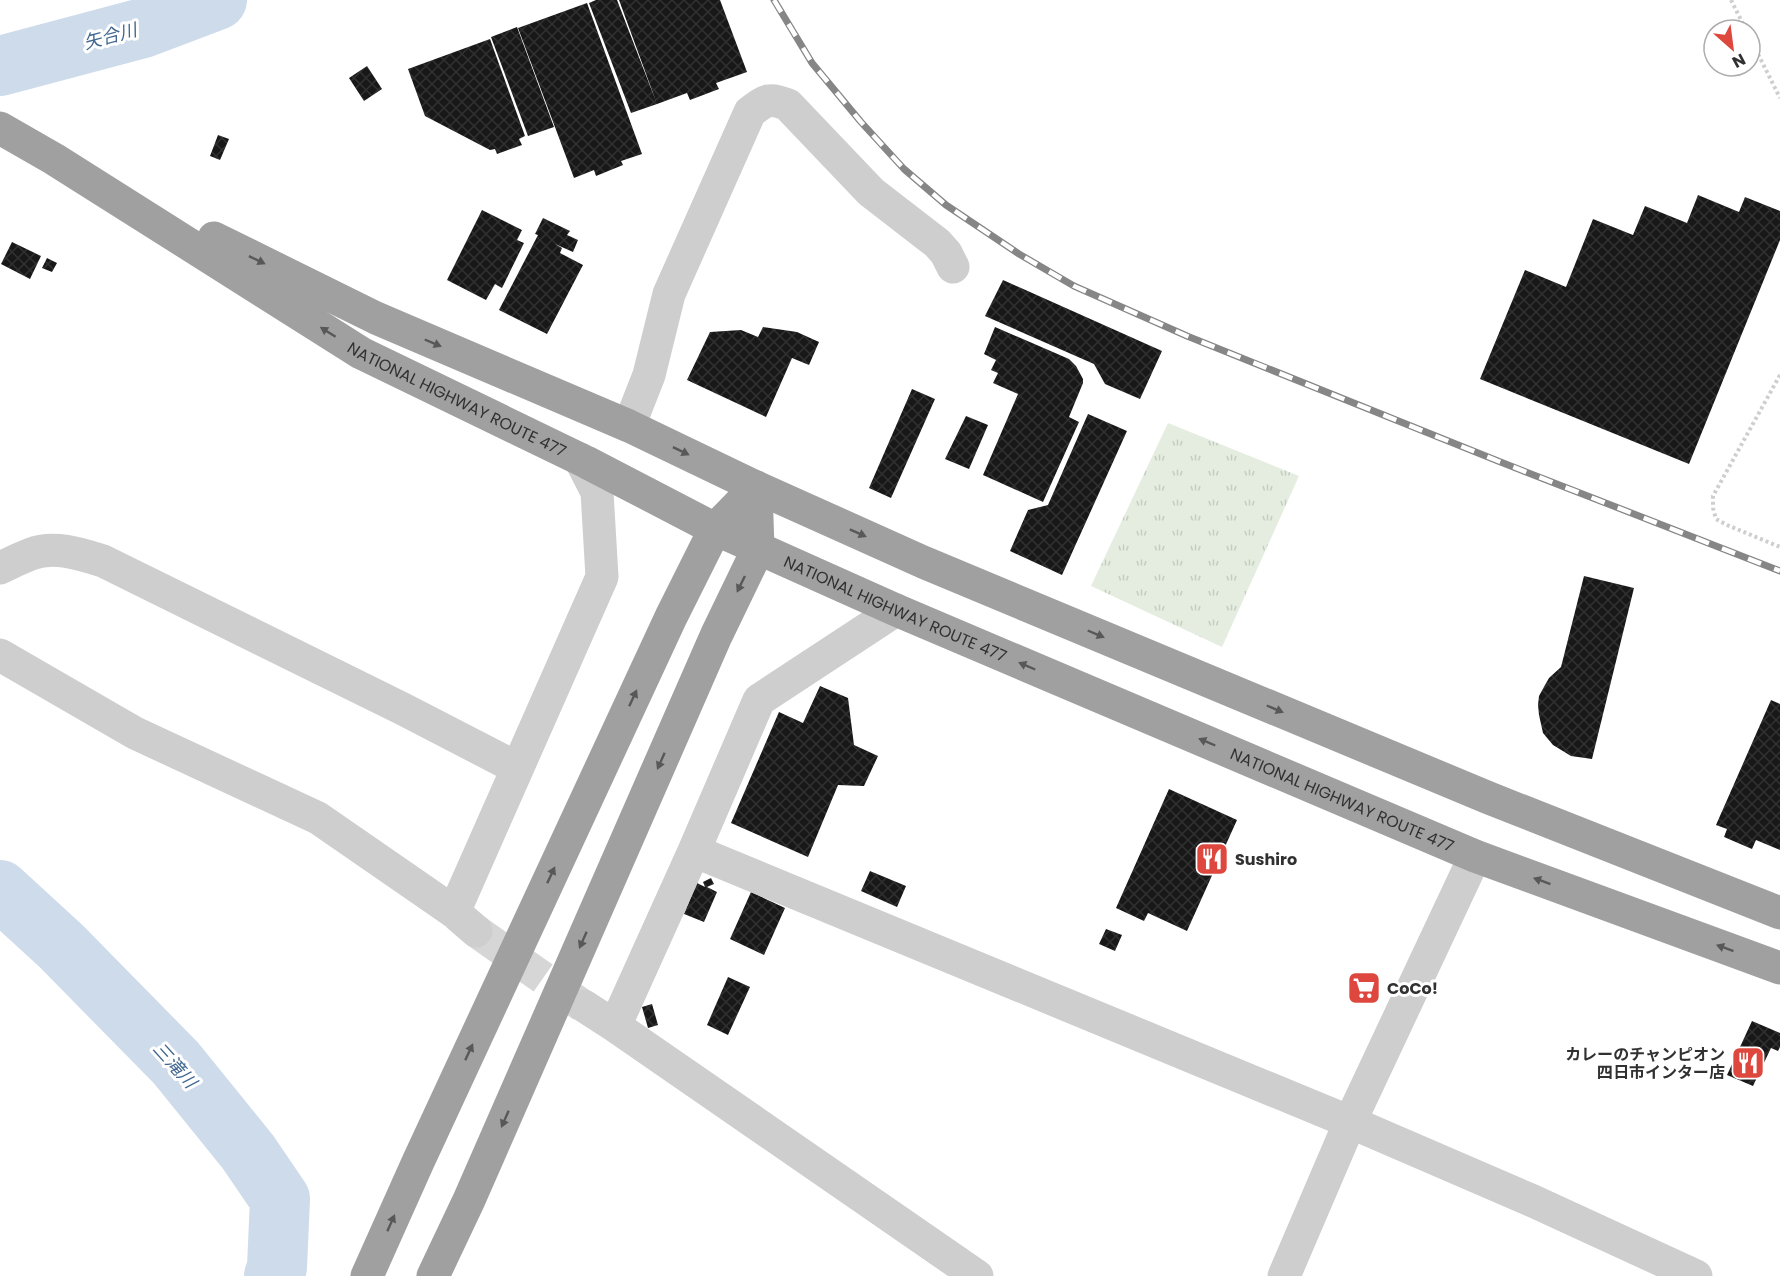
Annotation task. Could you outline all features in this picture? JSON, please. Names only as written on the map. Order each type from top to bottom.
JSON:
[{"type":"highway","name":"NATIONAL HIGHWAY ROUTE 477","points":[[0,128],[54,159],[361,353],[580,459],[715,529],[896,610],[1475,856],[1780,968]]},
{"type":"highway","name":"NATIONAL HIGHWAY ROUTE 477","points":[[54,159],[376,318],[628,426],[756,487],[923,562],[1478,794],[1780,913]]},
{"type":"highway","points":[[367,1276],[671,617],[715,529],[756,487]]},
{"type":"highway","points":[[433,1276],[469,1200],[711,646],[758,549],[756,487]]},
{"type":"street","points":[[628,426],[649,375],[669,294],[750,112],[761,104],[774,99],[788,105],[871,192],[936,243],[946,253],[953,267]]},
{"type":"street","points":[[0,656],[135,733],[318,818],[465,922],[517,768],[602,577],[597,492],[580,459]]},
{"type":"street","points":[[0,568],[34,553],[61,551],[83,554],[103,561],[517,768]]},
{"type":"street","points":[[615,1026],[759,700],[896,610]]},
{"type":"street","points":[[694,851],[1350,1122],[1533,1201],[1696,1276]]},
{"type":"street","points":[[1284,1276],[1350,1122],[1475,856]]},
{"type":"street","points":[[584,1006],[977,1276]]},
{"type":"path","points":[[1731,0],[1740,18]]},
{"type":"path","points":[[1762,62],[1780,98]]},
{"type":"path","points":[[1780,375],[1713,496],[1713,508],[1716,519],[1780,547]]},
{"type":"green space","points":[[1168,423],[1299,476],[1222,647],[1091,586]]},
{"type":"building","points":[[596,0],[617,0],[657,104],[631,113],[589,3]]},
{"type":"building","points":[[619,0],[720,0],[747,72],[716,83],[719,89],[690,100],[687,93],[657,104]]},
{"type":"building","points":[[587,3],[642,154],[621,161],[623,165],[596,176],[594,170],[574,178],[518,28]]},
{"type":"building","points":[[517,27],[554,127],[528,136],[491,37]]},
{"type":"building","points":[[490,39],[525,136],[519,139],[522,145],[497,154],[495,149],[490,150],[425,116],[408,69]]},
{"type":"building","points":[[367,66],[382,89],[364,101],[349,78]]},
{"type":"building","points":[[218,135],[229,139],[220,160],[210,156]]},
{"type":"building","points":[[1698,195],[1739,212],[1745,197],[1780,211],[1780,240],[1689,464],[1480,379],[1525,270],[1566,287],[1593,219],[1633,235],[1645,206],[1687,223]]},
{"type":"building","points":[[482,210],[522,230],[517,240],[524,243],[502,288],[495,284],[486,300],[447,280]]},
{"type":"building","points":[[543,218],[570,231],[567,235],[578,240],[573,252],[555,244],[562,248],[560,253],[583,265],[547,334],[499,310],[538,235],[535,234]]},
{"type":"building","points":[[12,242],[41,256],[30,279],[1,264]]},
{"type":"building","points":[[47,258],[57,263],[52,272],[42,268]]},
{"type":"building","points":[[1003,280],[1162,351],[1140,399],[1105,384],[1094,364],[985,316]]},
{"type":"building","points":[[763,327],[797,332],[819,342],[809,365],[792,358],[766,417],[687,380],[710,332],[741,330],[758,337]]},
{"type":"building","points":[[995,327],[1069,359],[1083,379],[1069,417],[1079,422],[1043,502],[983,475],[1018,394],[993,383],[998,373],[991,370],[996,360],[984,354]]},
{"type":"building","points":[[912,389],[935,399],[891,498],[869,488]]},
{"type":"building","points":[[1088,414],[1127,431],[1062,575],[1010,551],[1028,510],[1048,505]]},
{"type":"building","points":[[966,416],[988,425],[969,469],[945,459]]},
{"type":"building","points":[[1584,576],[1634,588],[1592,759],[1571,756],[1553,745],[1543,733],[1538,705],[1539,696],[1549,678],[1561,667]]},
{"type":"building","points":[[820,686],[848,698],[854,745],[878,756],[864,786],[838,785],[808,857],[731,823],[779,712],[803,723]]},
{"type":"building","points":[[1771,700],[1780,704],[1780,850],[1756,840],[1752,849],[1724,837],[1727,829],[1716,825]]},
{"type":"building","points":[[1169,789],[1237,820],[1187,931],[1148,913],[1144,921],[1116,908]]},
{"type":"building","points":[[870,871],[906,886],[897,907],[861,891]]},
{"type":"building","points":[[711,878],[714,884],[707,887],[717,892],[704,922],[684,914],[697,883],[705,887],[703,882]]},
{"type":"building","points":[[751,892],[785,908],[764,955],[730,939]]},
{"type":"building","points":[[1106,929],[1122,935],[1115,951],[1099,944]]},
{"type":"building","points":[[728,977],[750,987],[728,1035],[707,1025]]},
{"type":"building","points":[[652,1004],[658,1025],[648,1028],[642,1007]]},
{"type":"building","name":"カレーのチャンピオン 四日市インター店","points":[[1752,1021],[1780,1033],[1778,1051],[1771,1048],[1753,1086],[1727,1075]]},
{"type":"waterway","name":"矢合川","points":[[0,66],[143,28],[217,0]]},
{"type":"waterway","name":"三滝川","points":[[0,890],[61,946],[176,1063],[248,1152],[280,1199],[277,1267],[274,1276]]},
{"type":"tunnel","points":[[476,931],[583,1006]]},
{"type":"railway","points":[[774,0],[812,63],[904,169],[946,205],[1019,254],[1074,286],[1187,336],[1780,571]]},
{"type":"place","name":"Sushiro","points":[[1212,859]]},
{"type":"place","name":"CoCo!","points":[[1364,988]]},
{"type":"place","name":"カレーのチャンピオン 四日市インター店","points":[[1748,1063]]}]
